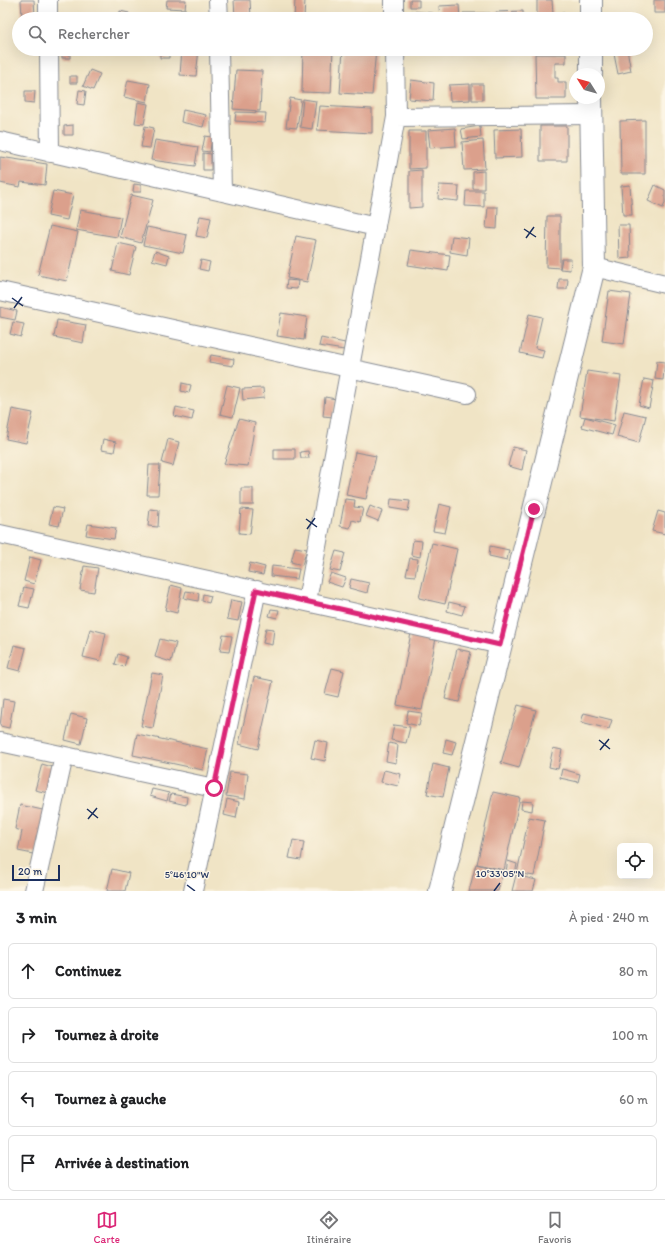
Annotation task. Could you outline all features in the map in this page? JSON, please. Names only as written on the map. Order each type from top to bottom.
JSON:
[{"type":"main road","points":[[591,0],[591,12]]},
{"type":"main road","points":[[591,56],[591,68]]},
{"type":"main road","points":[[440,891],[594,267],[591,106]]},
{"type":"street","points":[[48,0],[48,12]]},
{"type":"street","points":[[218,0],[219,12]]},
{"type":"street","points":[[394,0],[394,12]]},
{"type":"street","points":[[49,56],[50,153]]},
{"type":"street","points":[[220,56],[222,192]]},
{"type":"street","points":[[307,601],[396,117],[395,56]]},
{"type":"street","points":[[396,117],[591,106]]},
{"type":"street","points":[[0,141],[376,227]]},
{"type":"street","points":[[594,267],[665,284]]},
{"type":"street","points":[[0,291],[467,394]]},
{"type":"street","points":[[0,534],[500,645]]},
{"type":"street","points":[[193,891],[256,590]]},
{"type":"street","points":[[0,742],[214,788]]},
{"type":"street","points":[[34,891],[64,756]]},
{"type":"building","points":[[21,0],[34,0],[35,12],[22,12]]},
{"type":"building","points":[[167,0],[186,0],[185,9],[166,8]]},
{"type":"building","points":[[234,0],[250,0],[251,12],[235,12]]},
{"type":"building","points":[[295,0],[305,0],[304,12],[294,12]]},
{"type":"building","points":[[410,0],[419,0],[419,7],[410,7]]},
{"type":"building","points":[[537,0],[552,0],[553,12],[537,12]]},
{"type":"building","points":[[654,0],[665,0],[665,13],[654,13]]},
{"type":"building","points":[[459,5],[460,12],[439,12],[439,6]]},
{"type":"building","points":[[523,11],[523,12],[496,12]]},
{"type":"building","points":[[62,56],[70,56],[70,58],[62,58]]},
{"type":"building","points":[[160,56],[169,56],[169,58],[160,58]]},
{"type":"building","points":[[181,56],[198,56],[196,76],[180,75]]},
{"type":"building","points":[[303,56],[333,56],[331,93],[302,92]]},
{"type":"building","points":[[343,56],[375,56],[372,95],[340,93]]},
{"type":"building","points":[[535,56],[566,56],[566,63],[555,63],[555,78],[558,78],[558,82],[566,82],[566,99],[536,99]]},
{"type":"building","points":[[614,56],[628,56],[631,71],[618,74]]},
{"type":"building","points":[[90,70],[100,74],[93,90],[83,86]]},
{"type":"building","points":[[236,70],[262,71],[260,111],[233,109]]},
{"type":"building","points":[[70,76],[77,76],[77,83],[70,83]]},
{"type":"building","points":[[128,80],[150,84],[147,102],[124,97]]},
{"type":"building","points":[[411,80],[434,83],[433,101],[409,99]]},
{"type":"building","points":[[470,84],[470,100],[450,101],[449,85]]},
{"type":"building","points":[[472,84],[483,84],[483,100],[472,100]]},
{"type":"building","points":[[79,90],[86,91],[84,105],[77,104]]},
{"type":"building","points":[[25,91],[35,91],[34,103],[25,102]]},
{"type":"building","points":[[290,98],[301,100],[297,128],[286,127]]},
{"type":"building","points":[[303,99],[316,101],[312,129],[300,127]]},
{"type":"building","points":[[138,102],[148,104],[144,124],[135,123]]},
{"type":"building","points":[[320,106],[372,109],[372,133],[317,130]]},
{"type":"building","points":[[183,110],[206,115],[203,127],[181,122]]},
{"type":"building","points":[[236,112],[266,113],[265,123],[235,121]]},
{"type":"building","points":[[645,120],[645,174],[621,174],[620,121]]},
{"type":"building","points":[[73,125],[73,135],[64,135],[64,126]]},
{"type":"building","points":[[145,126],[154,128],[150,148],[141,147]]},
{"type":"building","points":[[480,126],[481,137],[463,139],[461,129]]},
{"type":"building","points":[[540,126],[567,126],[567,161],[540,161]]},
{"type":"building","points":[[455,128],[456,146],[430,148],[428,130]]},
{"type":"building","points":[[521,129],[522,157],[495,158],[494,130]]},
{"type":"building","points":[[409,131],[426,131],[426,168],[409,169]]},
{"type":"building","points":[[205,136],[212,137],[210,152],[202,151]]},
{"type":"building","points":[[155,140],[198,147],[195,166],[151,160]]},
{"type":"building","points":[[483,140],[485,169],[464,170],[462,142]]},
{"type":"building","points":[[203,153],[211,154],[211,170],[203,170]]},
{"type":"building","points":[[0,157],[47,164],[45,185],[21,182],[20,187],[0,183]]},
{"type":"building","points":[[422,170],[422,207],[409,208],[409,171]]},
{"type":"building","points":[[484,171],[484,189],[473,189],[473,172]]},
{"type":"building","points":[[134,184],[141,185],[141,192],[133,192]]},
{"type":"building","points":[[439,185],[459,186],[458,201],[438,199]]},
{"type":"building","points":[[630,185],[632,215],[623,215],[621,186]]},
{"type":"building","points":[[655,185],[665,190],[665,203],[663,208],[648,201]]},
{"type":"building","points":[[53,191],[73,195],[67,220],[48,216]]},
{"type":"building","points":[[466,191],[484,191],[484,207],[465,206]]},
{"type":"building","points":[[131,195],[153,200],[141,243],[120,237]]},
{"type":"building","points":[[488,207],[498,207],[497,229],[486,228]]},
{"type":"building","points":[[80,210],[121,217],[117,237],[76,230]]},
{"type":"building","points":[[200,216],[211,218],[207,238],[196,236]]},
{"type":"building","points":[[547,216],[560,216],[560,268],[546,267]]},
{"type":"building","points":[[618,225],[629,225],[630,258],[619,259]]},
{"type":"building","points":[[50,226],[78,232],[67,281],[38,275]]},
{"type":"building","points":[[147,227],[187,235],[183,253],[143,245]]},
{"type":"building","points":[[296,236],[316,240],[307,282],[287,278]]},
{"type":"building","points":[[452,236],[469,238],[467,255],[450,252]]},
{"type":"building","points":[[118,243],[136,247],[129,275],[112,271]]},
{"type":"building","points":[[411,250],[450,255],[448,271],[408,265]]},
{"type":"building","points":[[155,251],[169,256],[167,264],[152,260]]},
{"type":"building","points":[[562,259],[571,259],[570,270],[560,269]]},
{"type":"building","points":[[201,260],[210,262],[208,271],[199,269]]},
{"type":"building","points":[[559,279],[568,279],[567,289],[558,289]]},
{"type":"building","points":[[287,280],[298,281],[297,289],[286,288]]},
{"type":"building","points":[[609,291],[631,294],[624,344],[602,341]]},
{"type":"building","points":[[0,307],[17,311],[15,320],[0,317]]},
{"type":"building","points":[[281,313],[307,317],[304,340],[277,336]]},
{"type":"building","points":[[529,314],[542,317],[535,348],[544,350],[542,358],[520,353]]},
{"type":"building","points":[[57,320],[86,325],[83,343],[54,337]]},
{"type":"building","points":[[13,322],[24,324],[21,337],[10,334]]},
{"type":"building","points":[[321,338],[345,343],[344,350],[319,346]]},
{"type":"building","points":[[211,355],[234,359],[233,366],[209,362]]},
{"type":"building","points":[[657,361],[665,362],[663,380],[655,379]]},
{"type":"building","points":[[587,371],[621,376],[614,421],[580,416]]},
{"type":"building","points":[[644,379],[654,381],[649,408],[639,405]]},
{"type":"building","points":[[182,383],[191,385],[189,393],[181,391]]},
{"type":"building","points":[[227,385],[240,388],[233,417],[220,414]]},
{"type":"building","points":[[263,388],[264,398],[243,400],[242,389]]},
{"type":"building","points":[[325,397],[336,399],[333,417],[323,416]]},
{"type":"building","points":[[176,407],[194,411],[192,420],[174,416]]},
{"type":"building","points":[[12,409],[33,413],[26,443],[6,439]]},
{"type":"building","points":[[624,411],[646,416],[639,443],[617,437]]},
{"type":"building","points":[[585,417],[615,425],[612,435],[582,427]]},
{"type":"building","points":[[239,419],[255,423],[248,466],[224,464]]},
{"type":"building","points":[[103,439],[116,442],[114,452],[101,450]]},
{"type":"building","points":[[168,439],[179,442],[173,466],[162,463]]},
{"type":"building","points":[[513,447],[526,450],[522,470],[508,466]]},
{"type":"building","points":[[274,449],[295,449],[295,459],[274,459]]},
{"type":"building","points":[[308,451],[309,458],[301,458],[300,452]]},
{"type":"building","points":[[355,452],[376,456],[366,499],[346,495]]},
{"type":"building","points":[[149,465],[160,465],[158,495],[147,495]]},
{"type":"building","points":[[241,488],[253,488],[253,505],[241,505]]},
{"type":"building","points":[[345,499],[355,500],[354,507],[363,508],[360,522],[352,520],[350,528],[340,526]]},
{"type":"building","points":[[391,499],[410,501],[408,511],[390,508]]},
{"type":"building","points":[[439,504],[451,507],[445,533],[433,531]]},
{"type":"building","points":[[370,506],[382,511],[378,521],[366,516]]},
{"type":"building","points":[[53,507],[63,509],[59,526],[49,524]]},
{"type":"building","points":[[150,509],[159,510],[158,527],[148,526]]},
{"type":"building","points":[[241,509],[253,510],[250,534],[239,533]]},
{"type":"building","points":[[658,511],[665,513],[665,534],[652,531]]},
{"type":"building","points":[[88,524],[116,528],[114,539],[86,535]]},
{"type":"building","points":[[413,540],[422,541],[420,557],[411,555]]},
{"type":"building","points":[[432,543],[457,549],[445,604],[419,598]]},
{"type":"building","points":[[490,546],[509,550],[507,560],[489,556]]},
{"type":"building","points":[[295,547],[307,549],[302,565],[291,562]]},
{"type":"building","points":[[336,551],[345,553],[340,572],[330,570]]},
{"type":"building","points":[[30,557],[41,560],[34,584],[24,581]]},
{"type":"building","points":[[410,558],[418,559],[415,576],[406,575]]},
{"type":"building","points":[[250,563],[265,567],[263,575],[248,572]]},
{"type":"building","points":[[84,566],[98,568],[94,592],[80,590]]},
{"type":"building","points":[[272,566],[299,569],[297,579],[271,576]]},
{"type":"building","points":[[331,573],[346,578],[342,587],[327,582]]},
{"type":"building","points":[[351,579],[369,583],[367,593],[349,588]]},
{"type":"building","points":[[171,585],[182,588],[177,613],[165,610]]},
{"type":"building","points":[[24,587],[34,589],[29,608],[19,606]]},
{"type":"building","points":[[186,591],[199,593],[198,601],[184,598]]},
{"type":"building","points":[[203,594],[211,596],[209,603],[202,601]]},
{"type":"building","points":[[231,600],[242,602],[238,621],[227,619]]},
{"type":"building","points":[[449,602],[465,606],[462,615],[447,611]]},
{"type":"building","points":[[271,609],[279,610],[277,618],[269,616]]},
{"type":"building","points":[[266,628],[274,629],[272,645],[263,643]]},
{"type":"building","points":[[90,629],[106,633],[100,661],[83,657]]},
{"type":"building","points":[[411,633],[436,638],[422,710],[397,705]]},
{"type":"building","points":[[223,635],[232,636],[229,652],[220,651]]},
{"type":"building","points":[[160,639],[176,643],[171,662],[155,657]]},
{"type":"building","points":[[14,645],[26,648],[20,671],[8,668]]},
{"type":"building","points":[[457,649],[471,652],[459,702],[445,699]]},
{"type":"building","points":[[118,654],[127,657],[124,667],[115,664]]},
{"type":"building","points":[[332,668],[344,671],[338,697],[325,694]]},
{"type":"building","points":[[152,673],[163,675],[153,728],[141,726]]},
{"type":"building","points":[[254,677],[273,681],[258,749],[239,744]]},
{"type":"building","points":[[3,699],[14,701],[9,728],[0,726]]},
{"type":"building","points":[[518,705],[536,710],[519,768],[501,763]]},
{"type":"building","points":[[408,711],[422,713],[419,726],[406,723]]},
{"type":"building","points":[[584,713],[612,720],[609,729],[581,722]]},
{"type":"building","points":[[71,714],[87,718],[81,744],[65,740]]},
{"type":"building","points":[[394,725],[410,727],[406,743],[391,740]]},
{"type":"building","points":[[137,734],[208,749],[203,770],[133,755]]},
{"type":"building","points":[[446,739],[456,742],[452,755],[443,753]]},
{"type":"building","points":[[315,740],[328,743],[325,761],[311,758]]},
{"type":"building","points":[[389,743],[398,745],[396,763],[386,761]]},
{"type":"building","points":[[553,748],[562,750],[558,769],[549,767]]},
{"type":"building","points":[[42,764],[59,769],[52,794],[35,790]]},
{"type":"building","points":[[433,764],[449,768],[443,797],[427,794]]},
{"type":"building","points":[[562,769],[580,774],[578,782],[560,778]]},
{"type":"building","points":[[384,770],[401,774],[398,786],[381,782]]},
{"type":"building","points":[[230,772],[248,774],[245,799],[226,796]]},
{"type":"building","points":[[152,789],[169,793],[167,801],[150,796]]},
{"type":"building","points":[[493,792],[520,798],[504,870],[477,864]]},
{"type":"building","points":[[171,794],[187,797],[186,805],[169,801]]},
{"type":"building","points":[[227,799],[239,802],[236,818],[224,815]]},
{"type":"building","points":[[522,801],[533,802],[532,811],[521,809]]},
{"type":"building","points":[[20,805],[47,811],[38,855],[18,851],[22,831],[15,829]]},
{"type":"building","points":[[529,817],[545,820],[534,876],[517,873]]},
{"type":"building","points":[[293,840],[304,842],[301,860],[289,858]]},
{"type":"building","points":[[508,861],[517,864],[515,874],[506,871]]},
{"type":"building","points":[[476,864],[503,871],[498,891],[469,891]]},
{"type":"building","points":[[112,869],[129,873],[125,891],[107,891]]},
{"type":"building","points":[[516,875],[536,880],[533,891],[512,891]]},
{"type":"route","points":[[214,788],[256,590],[500,645],[534,509]]}]
